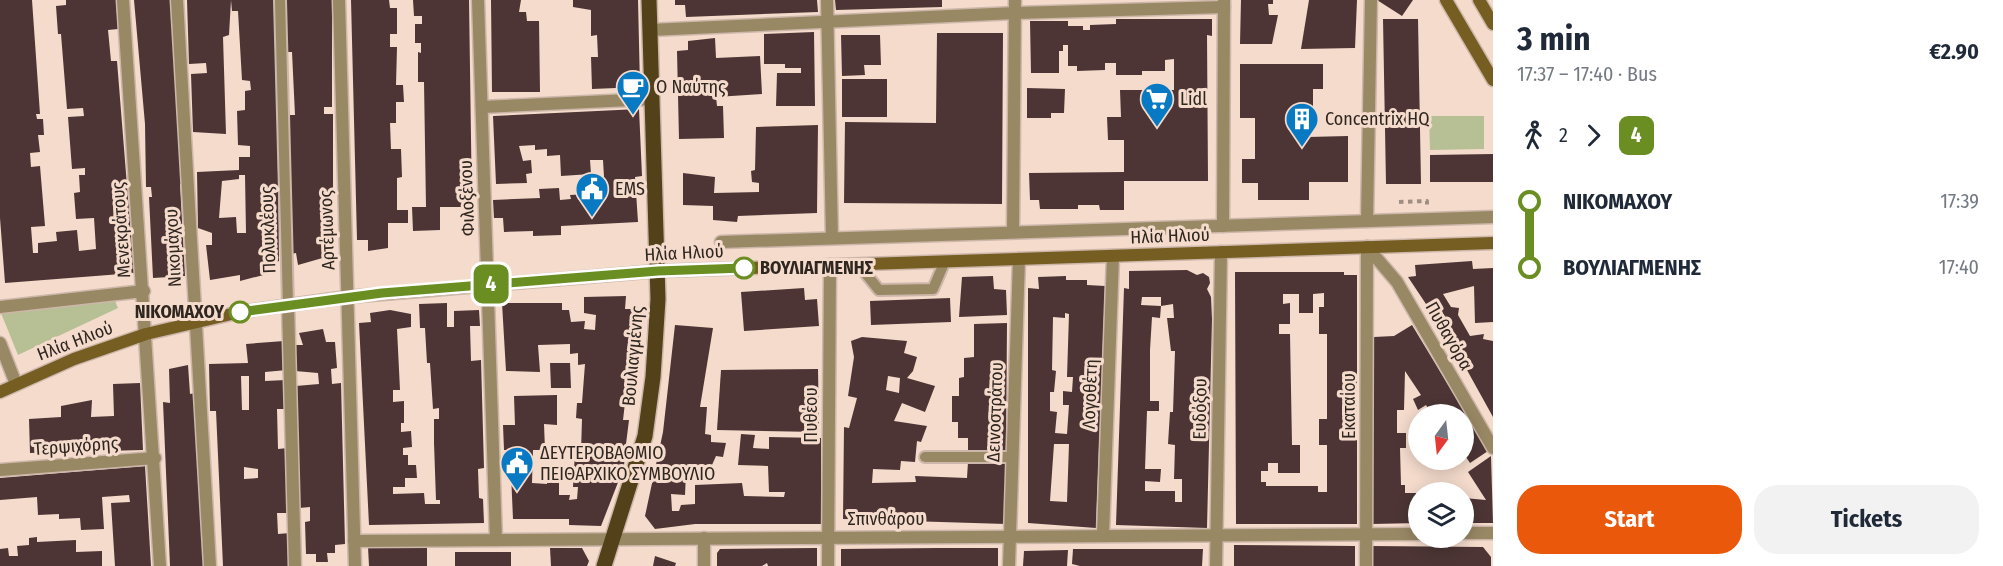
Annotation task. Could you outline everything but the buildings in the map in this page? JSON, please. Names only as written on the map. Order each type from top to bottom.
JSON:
[{"type":"main road","name":"Βουλιαγμένης","points":[[604,566],[645,436],[653,377],[658,271],[649,0]]},
{"type":"main road","points":[[1446,0],[1493,80]]},
{"type":"main road","points":[[1479,0],[1493,24]]},
{"type":"main road","name":"Ηλία Ηλιού","points":[[0,392],[93,352],[146,334],[288,305],[347,297],[658,271],[1493,243]]},
{"type":"street","name":"Μενεκράτους","points":[[123,0],[155,458],[160,566]]},
{"type":"street","name":"Νικομάχου","points":[[177,0],[210,566]]},
{"type":"street","name":"Αρτέμωνος","points":[[339,0],[355,566]]},
{"type":"street","name":"Φιλοξένου","points":[[478,0],[496,540]]},
{"type":"street","points":[[827,0],[832,238]]},
{"type":"street","points":[[1367,221],[1371,0]]},
{"type":"street","points":[[650,30],[828,23],[1015,6],[1224,3],[1223,225]]},
{"type":"street","points":[[1012,232],[1015,6]]},
{"type":"street","points":[[482,107],[652,99]]},
{"type":"street","name":"Ηλία Ηλιού","points":[[721,242],[1493,217]]},
{"type":"street","name":"Πυθαγόρα","points":[[1367,247],[1397,282],[1493,448]]},
{"type":"street","name":"Εκαταίου","points":[[1366,566],[1367,247]]},
{"type":"street","name":"Ευδόξου","points":[[1216,566],[1221,252]]},
{"type":"street","name":"Λογοθέτη","points":[[1103,535],[1113,256]]},
{"type":"street","name":"Δεινοστράτου","points":[[1009,566],[1019,259]]},
{"type":"street","name":"Πυθέου","points":[[828,566],[831,265]]},
{"type":"street","points":[[0,307],[144,291]]},
{"type":"street","name":"Πολυκλέους","points":[[288,305],[295,566]]},
{"type":"street","points":[[0,343],[16,384]]},
{"type":"street","name":"Τερψιχόρης","points":[[0,470],[155,458]]},
{"type":"street","points":[[1474,533],[1493,533]]},
{"type":"street","name":"Σπινθάρου","points":[[354,541],[1408,534]]},
{"type":"street","points":[[704,538],[704,566]]},
{"type":"lane","name":"Πολυκλέους","points":[[280,0],[288,305]]},
{"type":"lane","points":[[858,264],[879,290],[933,289],[945,261]]},
{"type":"lane","points":[[925,457],[1011,456]]},
{"type":"path","points":[[1399,202],[1422,201]]},
{"type":"green space","points":[[1429,116],[1484,116],[1484,149],[1430,150]]},
{"type":"green space","points":[[115,301],[118,308],[18,355],[1,313]]},
{"type":"bus line","name":"4","points":[[240,312],[382,293],[658,271],[744,268]]},
{"type":"place","name":"Ο Ναύτης","points":[[633,116]]},
{"type":"place","name":"Lidl","points":[[1157,128]]},
{"type":"place","name":"Concentrix HQ","points":[[1302,148]]},
{"type":"place","name":"EMS","points":[[592,218]]},
{"type":"place","name":"ΒΟΥΛΙΑΓΜΕΝΗΣ","points":[[744,268]]},
{"type":"place","name":"ΝΙΚΟΜΑΧΟΥ","points":[[240,312]]},
{"type":"place","name":"ΔΕΥΤΕΡΟΒΑΘΜΙΟ ΠΕΙΘΑΡΧΙΚΟ ΣΥΜΒΟΥΛΙΟ","points":[[517,492]]}]
